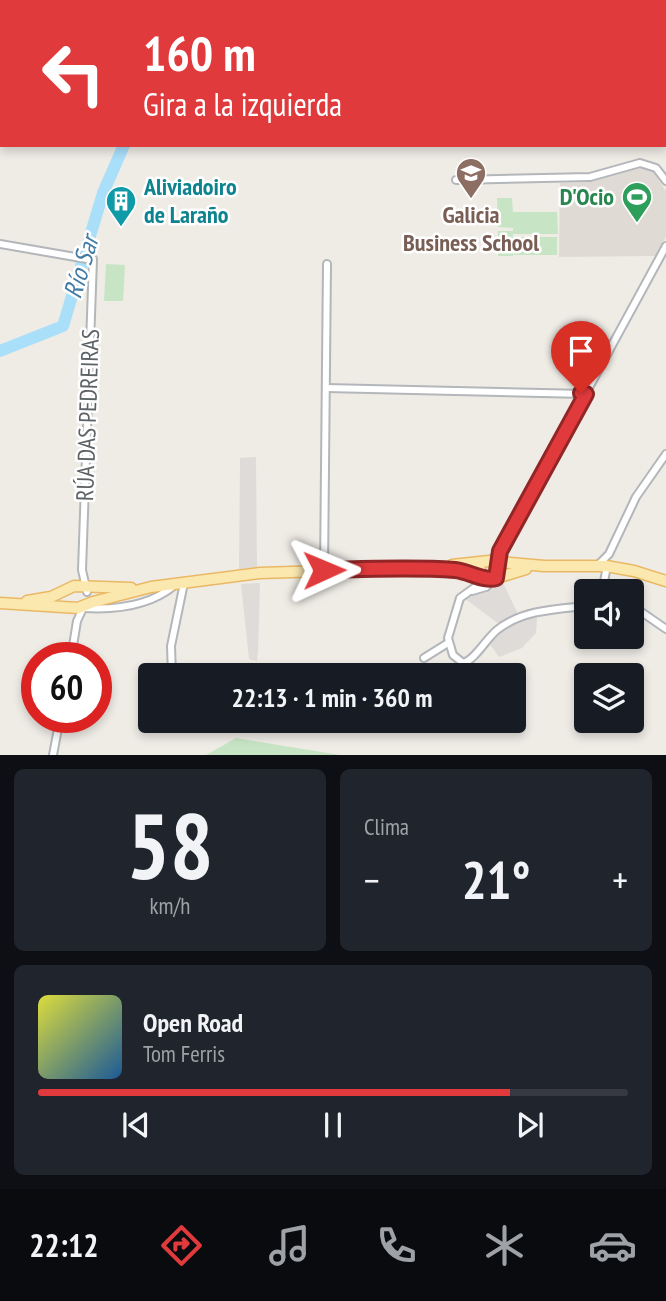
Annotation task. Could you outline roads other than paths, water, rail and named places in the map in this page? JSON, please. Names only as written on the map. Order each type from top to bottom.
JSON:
[{"type":"main road","points":[[1,603],[76,607],[151,587],[243,575],[324,570],[595,566],[610,567],[666,581]]},
{"type":"main road","points":[[481,576],[481,567],[494,567]]},
{"type":"main road","points":[[421,568],[465,571],[490,580],[494,567]]},
{"type":"main road","points":[[1,603],[46,599],[81,587],[151,587]]},
{"type":"main road","points":[[76,607],[65,597],[81,587]]},
{"type":"main road","points":[[76,607],[81,587]]},
{"type":"street","points":[[456,180],[590,177],[640,163],[653,167],[666,181]]},
{"type":"street","name":"RÚA DAS PEDREIRAS","points":[[0,244],[90,259],[81,587]]},
{"type":"street","points":[[470,591],[486,587],[500,551],[666,246]]},
{"type":"street","points":[[324,570],[327,264]]},
{"type":"street","points":[[326,388],[586,394]]},
{"type":"street","points":[[595,566],[609,554],[636,496],[666,454]]},
{"type":"street","points":[[606,579],[610,567],[609,554]]},
{"type":"street","points":[[81,587],[82,570]]},
{"type":"street","points":[[481,576],[470,591],[460,598],[448,643],[456,659],[465,663],[510,621],[542,611],[574,607]]},
{"type":"street","points":[[74,642],[76,607],[112,608],[142,603],[160,597],[180,583]]},
{"type":"street","points":[[172,663],[180,583]]},
{"type":"street","points":[[644,613],[666,629]]},
{"type":"street","points":[[424,658],[448,643]]},
{"type":"street","points":[[53,755],[57,733]]},
{"type":"waterway","name":"Río Sar","points":[[0,351],[63,326],[103,193],[123,147]]},
{"type":"place","name":"Galicia Business School","points":[[471,200]]},
{"type":"place","name":"D'Ocio","points":[[637,224]]},
{"type":"place","name":"Aliviadoiro de Laraño","points":[[121,228]]}]
